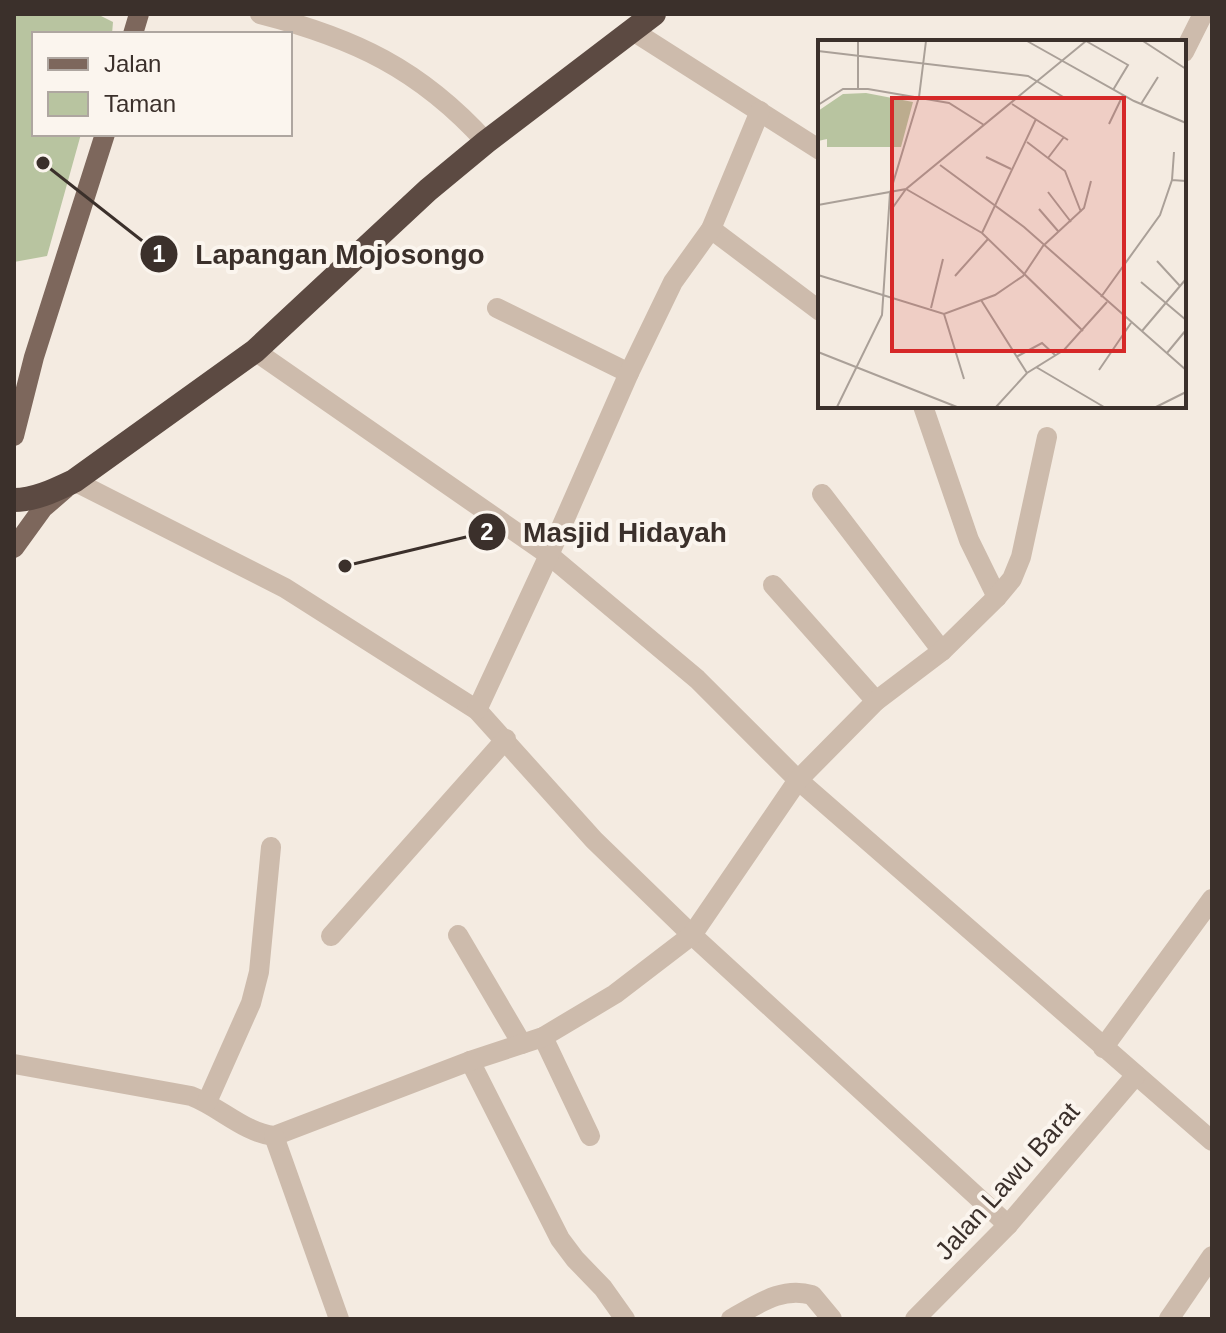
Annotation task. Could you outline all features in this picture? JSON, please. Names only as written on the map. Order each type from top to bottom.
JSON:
[{"type":"highway","points":[[14,500],[51,492],[74,481],[255,351],[428,190],[654,14]]},
{"type":"main road","points":[[14,436],[34,357],[104,136]]},
{"type":"main road","points":[[14,548],[43,508],[74,481]]},
{"type":"street","points":[[1186,48],[1203,14]]},
{"type":"street","points":[[270,15],[392,63],[424,83],[458,111],[486,142]]},
{"type":"street","points":[[633,31],[818,149]]},
{"type":"street","points":[[477,710],[629,373],[673,282],[711,229],[760,111]]},
{"type":"street","points":[[711,229],[818,309]]},
{"type":"street","points":[[497,308],[629,373]]},
{"type":"street","points":[[255,351],[549,555],[697,679],[798,780],[1212,1141]]},
{"type":"street","points":[[924,408],[969,540],[997,597]]},
{"type":"street","points":[[14,1064],[169,1092],[207,1102],[244,1127],[274,1136],[470,1061],[543,1037],[615,994],[692,935],[798,780],[876,701],[942,651],[1012,579],[1021,557],[1047,437]]},
{"type":"street","points":[[74,481],[285,588],[477,710],[594,840],[692,935],[1008,1225]]},
{"type":"street","points":[[822,494],[942,651]]},
{"type":"street","points":[[773,585],[876,701]]},
{"type":"street","points":[[331,936],[506,739]]},
{"type":"street","points":[[207,1102],[251,1003],[259,972],[271,847]]},
{"type":"street","points":[[1103,1048],[1212,899]]},
{"type":"street","points":[[458,935],[522,1044]]},
{"type":"street","points":[[543,1037],[590,1136]]},
{"type":"street","points":[[470,1061],[560,1239],[603,1288],[625,1319]]},
{"type":"street","name":"Jalan Lawu Barat","points":[[915,1319],[1008,1225],[1136,1075]]},
{"type":"street","points":[[274,1136],[339,1319]]},
{"type":"street","points":[[1169,1319],[1212,1256]]},
{"type":"street","points":[[731,1319],[774,1295],[790,1292],[812,1295],[832,1319]]},
{"type":"green space","points":[[14,14],[97,14],[113,22],[112,32],[32,32],[32,136],[80,136],[47,256],[14,262]]},
{"type":"place","name":"Lapangan Mojosongo","points":[[43,163]]},
{"type":"place","name":"Masjid Hidayah","points":[[345,566]]}]
